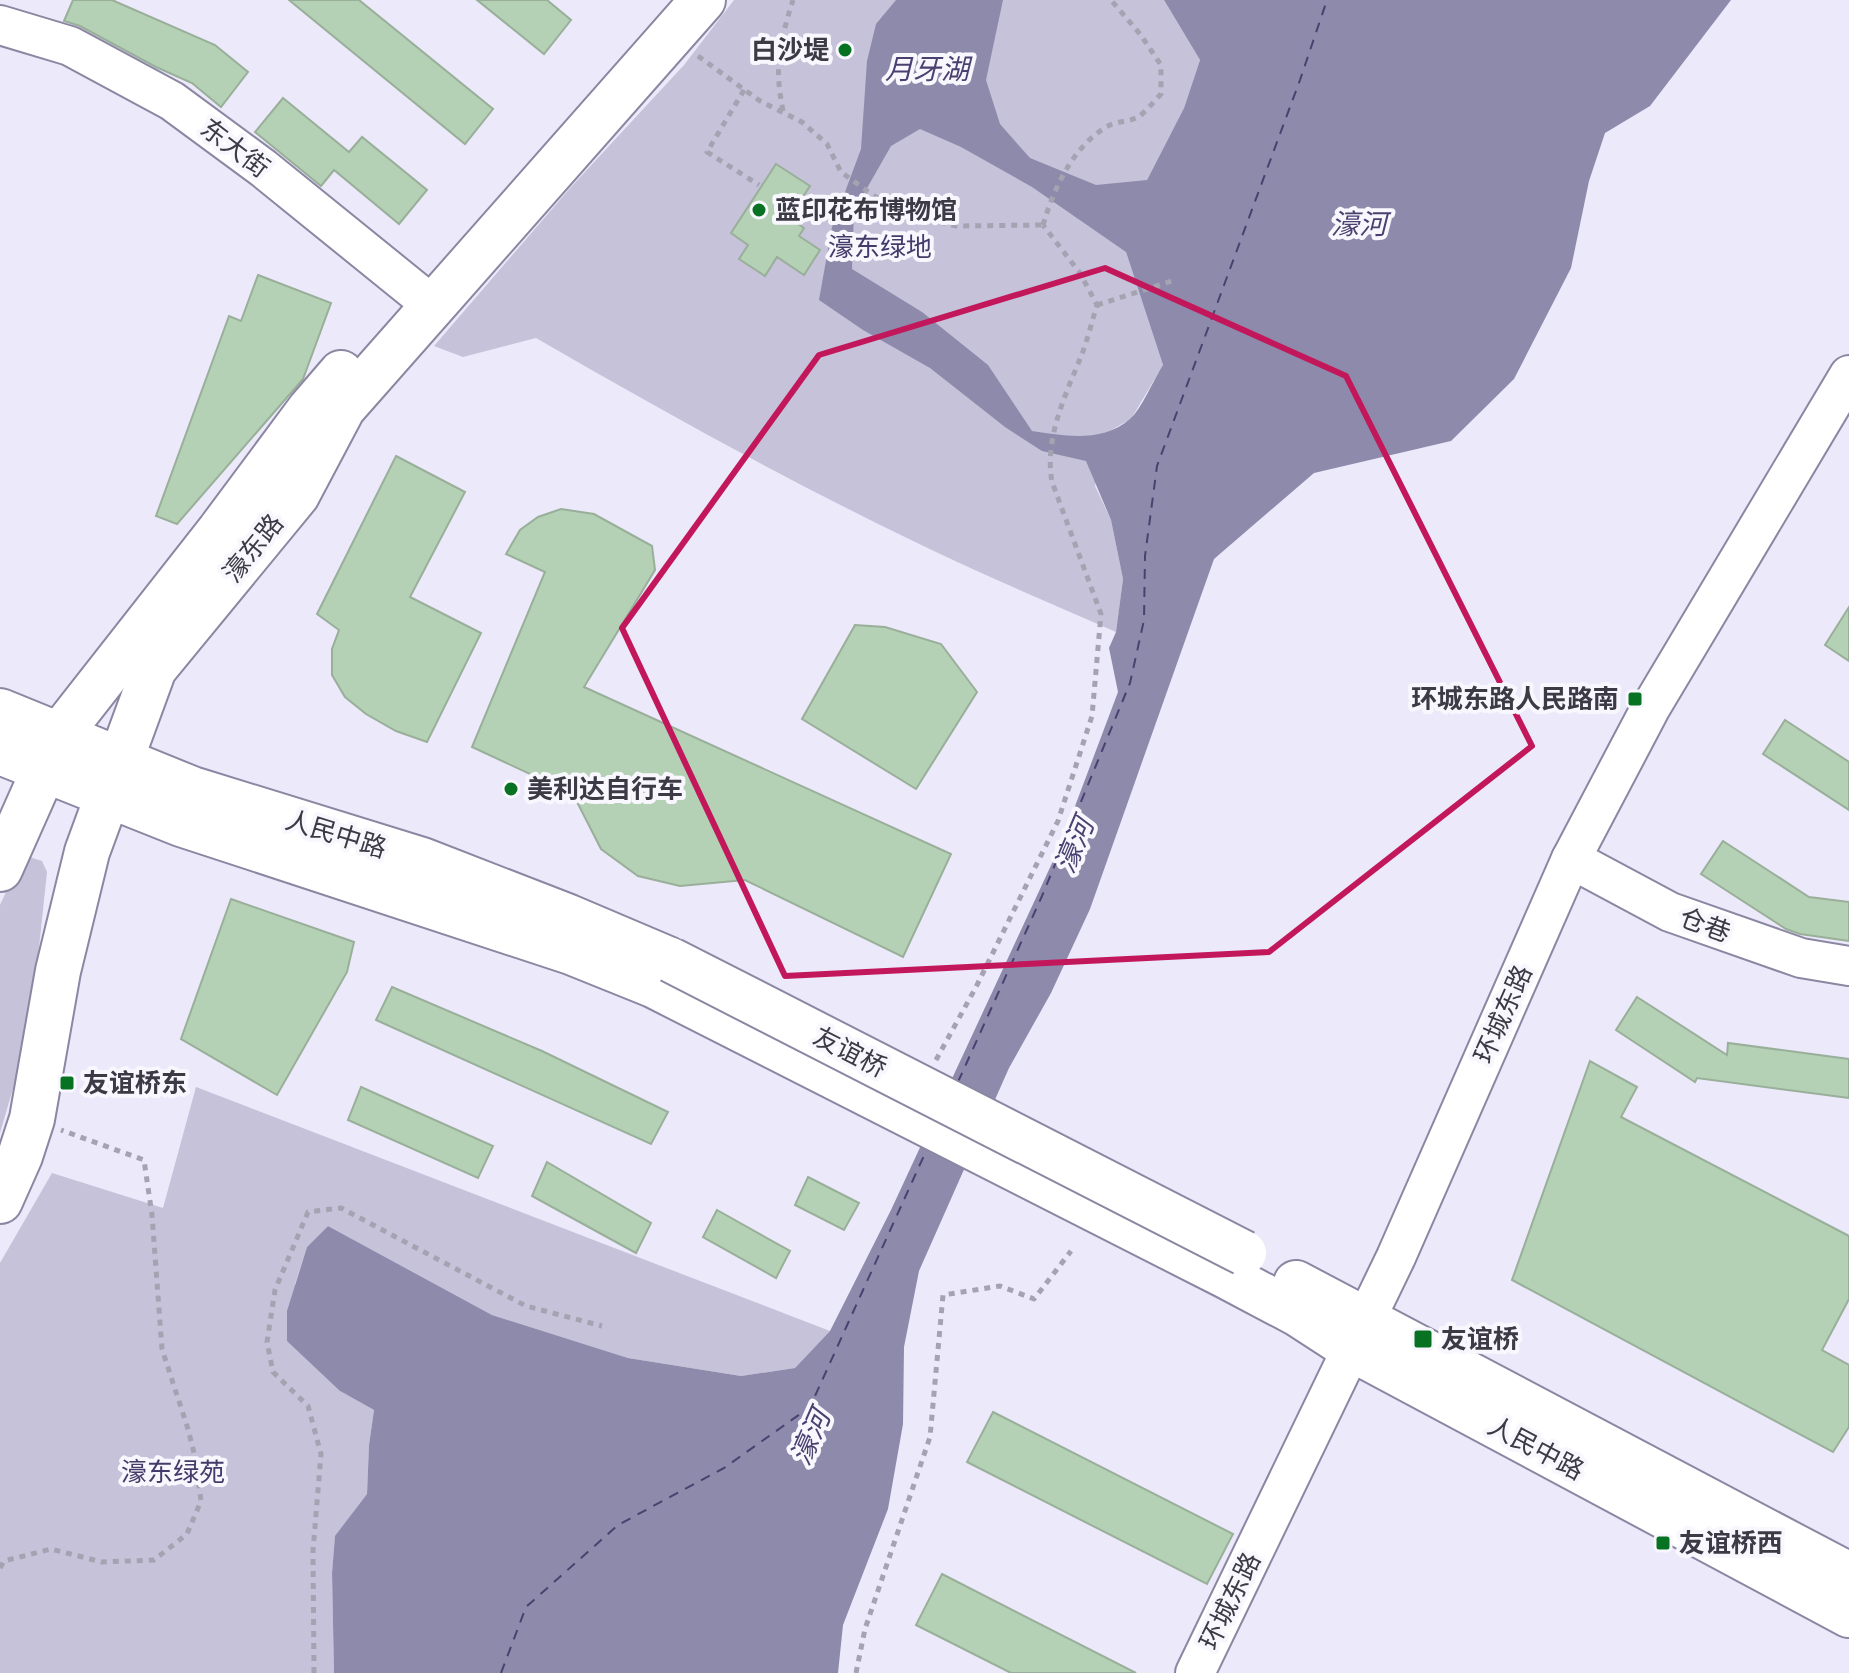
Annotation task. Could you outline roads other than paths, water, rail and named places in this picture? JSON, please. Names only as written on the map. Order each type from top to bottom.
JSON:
[{"type":"main road","name":"濠东路","points":[[0,869],[52,752],[310,409],[430,290],[672,18],[703,0]]},
{"type":"main road","name":"濠东路","points":[[0,1201],[32,1119],[58,971],[87,852],[154,669],[297,495],[343,408],[430,290]]},
{"type":"main road","name":"人民中路","points":[[0,711],[52,752],[113,777],[192,789],[422,860],[569,917],[662,973]]},
{"type":"main road","name":"人民中路","points":[[0,752],[52,752]]},
{"type":"main road","name":"友谊桥","points":[[662,973],[1235,1264]]},
{"type":"main road","name":"人民中路","points":[[1235,1264],[1849,1615]]},
{"type":"main road","name":"人民中路","points":[[1359,1334],[1849,1575]]},
{"type":"street","name":"东大街","points":[[0,25],[70,46],[172,101],[430,290]]},
{"type":"street","name":"环城东路","points":[[1195,1673],[1359,1334],[1571,859],[1651,707],[1849,375]]},
{"type":"street","name":"仓巷","points":[[1571,859],[1670,912],[1801,958],[1849,966]]},
{"type":"water","points":[[896,0],[1003,0],[986,80],[1000,124],[1030,158],[1096,185],[1147,180],[1184,108],[1200,60],[1164,0],[1731,0],[1650,106],[1605,133],[1589,181],[1571,268],[1514,379],[1451,441],[1314,473],[1214,559],[1090,909],[1051,993],[1009,1068],[919,1271],[904,1347],[903,1424],[888,1509],[843,1625],[838,1673],[334,1673],[332,1573],[335,1536],[367,1494],[374,1410],[340,1391],[287,1341],[287,1311],[307,1247],[328,1226],[492,1315],[628,1358],[741,1376],[795,1368],[830,1331],[891,1210],[1060,846],[1118,692],[1109,648],[1116,632],[1123,579],[1111,520],[1086,461],[1042,451],[1005,427],[930,368],[863,330],[819,300],[832,227],[861,149],[867,61],[876,24]],"holes":[[[920,129],[961,147],[1032,187],[1126,252],[1163,365],[1139,409],[1119,427],[1083,436],[1032,431],[988,365],[922,312],[852,269],[854,211],[891,146]]]},
{"type":"place","name":"白沙堤","points":[[845,50]]},
{"type":"place","name":"蓝印花布博物馆","points":[[759,210]]},
{"type":"place","name":"环城东路人民路南","points":[[1635,699]]},
{"type":"place","name":"美利达自行车","points":[[511,789]]},
{"type":"place","name":"友谊桥东","points":[[67,1083]]},
{"type":"place","name":"友谊桥","points":[[1423,1339]]},
{"type":"place","name":"友谊桥西","points":[[1663,1543]]},
{"type":"water label","name":"月牙湖","points":[[927,69]]},
{"type":"water label","name":"濠河","points":[[1359,224]]},
{"type":"water label","name":"濠河","points":[[1074,845]]},
{"type":"water label","name":"濠河","points":[[810,1437]]},
{"type":"park label","name":"濠东绿地","points":[[880,247]]},
{"type":"park label","name":"濠东绿苑","points":[[173,1472]]}]
